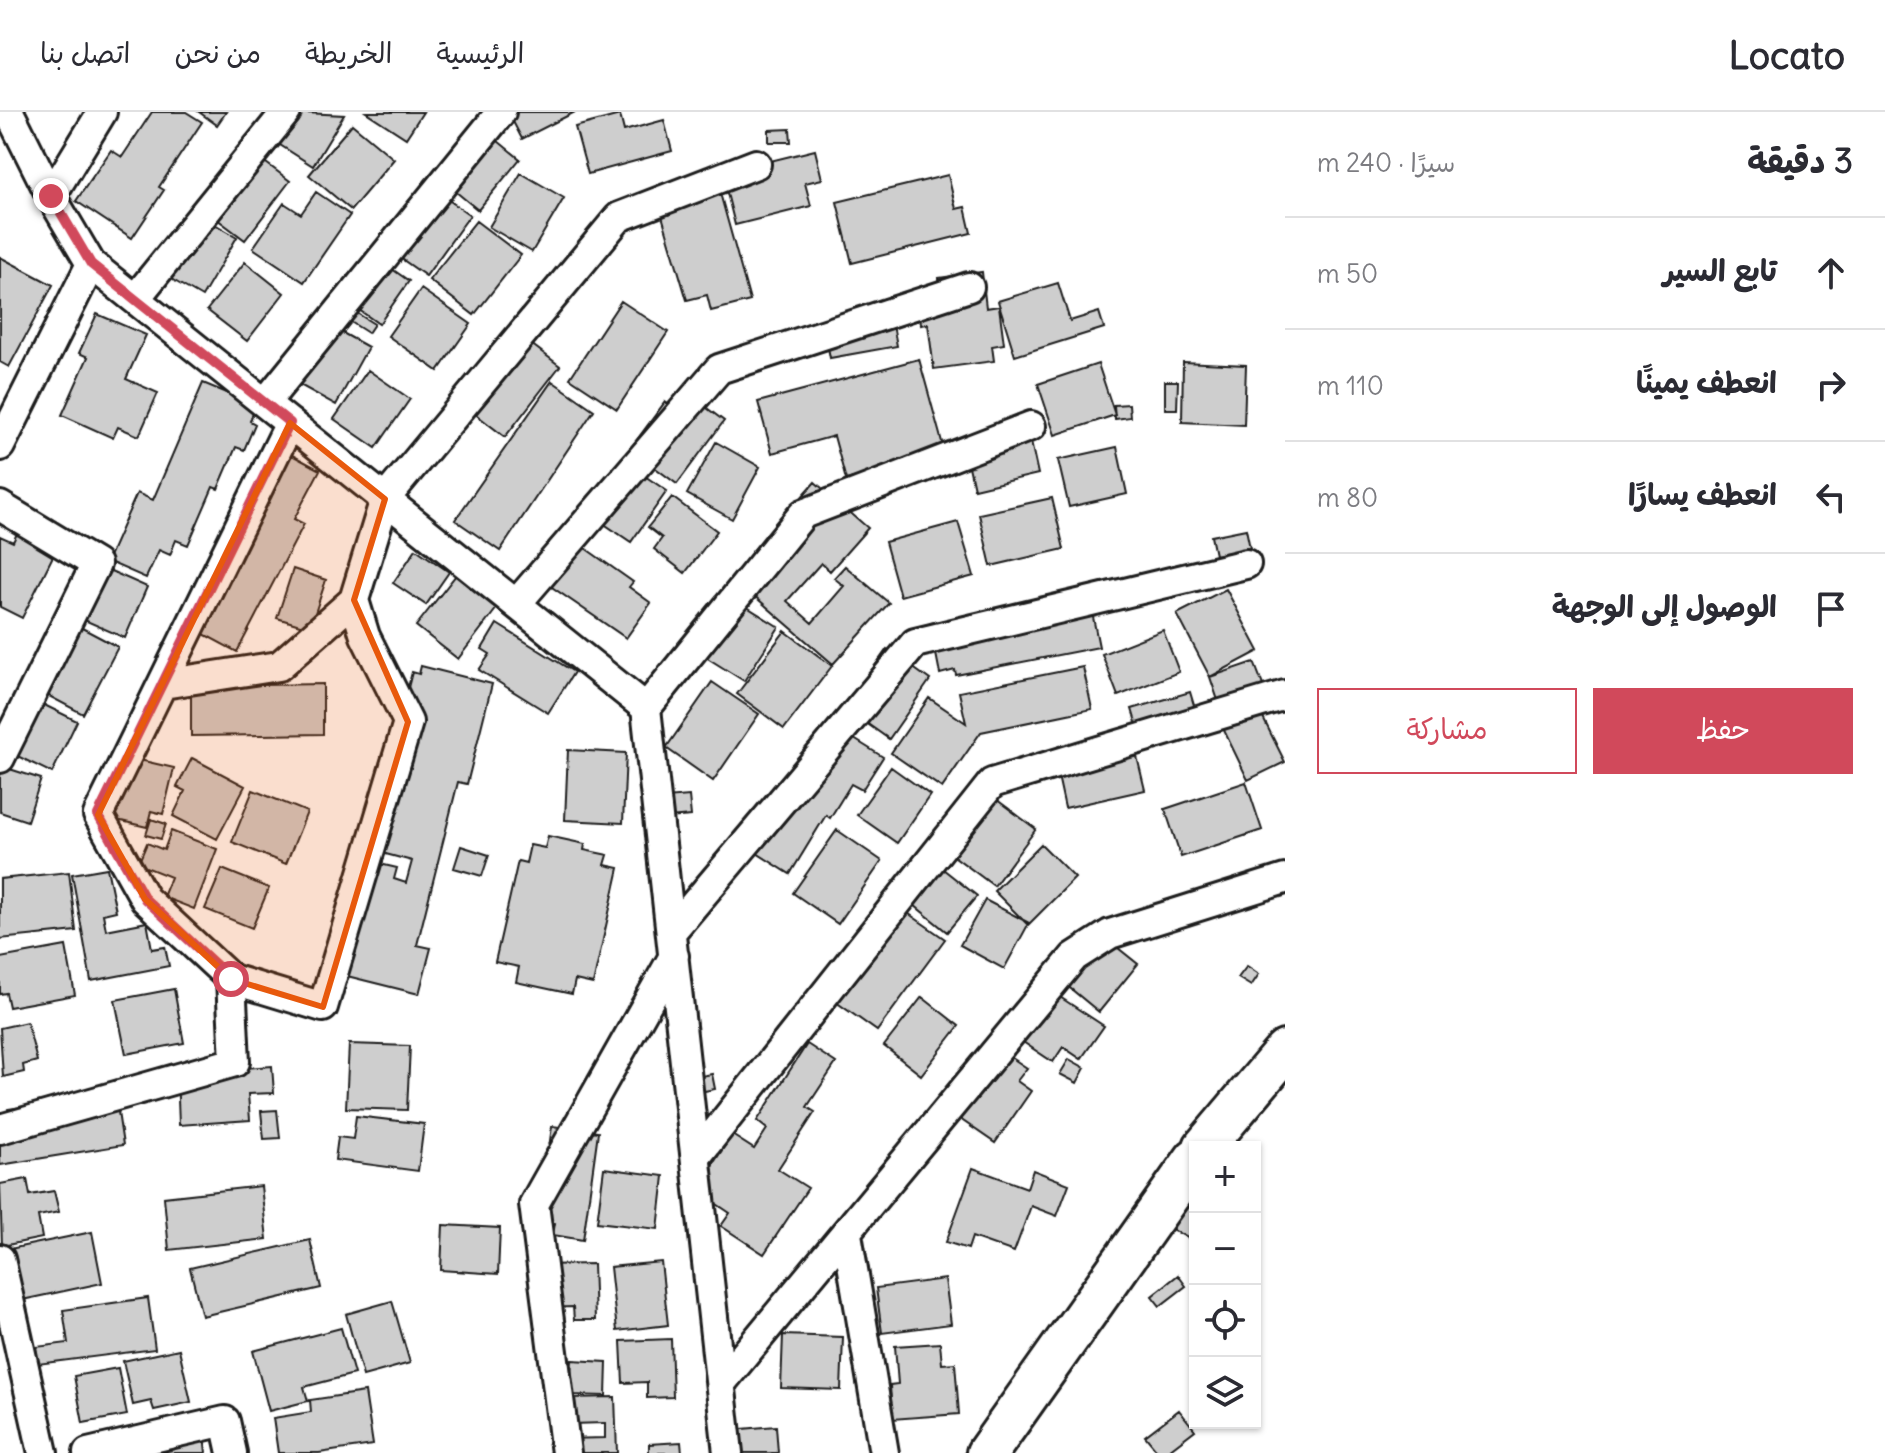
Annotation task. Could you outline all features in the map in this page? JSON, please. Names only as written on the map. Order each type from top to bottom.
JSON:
[{"type":"street","points":[[9,112],[51,196],[91,264],[646,708],[728,1453]]},
{"type":"street","points":[[51,196],[102,112]]},
{"type":"street","points":[[135,299],[286,112]]},
{"type":"street","points":[[265,403],[501,112]]},
{"type":"street","points":[[163,684],[279,666],[354,600],[385,499],[619,217],[756,164]]},
{"type":"street","points":[[0,446],[91,264]]},
{"type":"street","points":[[516,604],[719,369],[969,287]]},
{"type":"street","points":[[290,423],[98,815],[145,899],[231,979],[323,1007],[408,722],[365,636],[354,600]]},
{"type":"street","points":[[646,708],[803,514],[1031,426]]},
{"type":"street","points":[[0,506],[96,564],[0,758]]},
{"type":"street","points":[[566,1453],[534,1204],[672,944],[915,643],[1246,564]]},
{"type":"street","points":[[696,1157],[992,783],[1285,695]]},
{"type":"street","points":[[722,1382],[1074,957],[1110,934],[1285,879]]},
{"type":"street","points":[[0,1129],[235,1062],[231,979]]},
{"type":"street","points":[[1209,1141],[1285,1051]]},
{"type":"street","points":[[987,1453],[1189,1167]]},
{"type":"street","points":[[847,1234],[884,1453]]},
{"type":"street","points":[[0,1259],[43,1453]]},
{"type":"street","points":[[88,1453],[225,1421],[232,1453]]},
{"type":"highlighted area","points":[[290,423],[385,499],[354,600],[408,722],[323,1007],[231,979],[145,899],[98,815]]},
{"type":"building","points":[[152,112],[186,112],[202,122],[159,187],[164,190],[132,238],[76,201],[111,150],[122,157]]},
{"type":"building","points":[[199,112],[226,112],[217,125]]},
{"type":"building","points":[[285,112],[344,115],[313,166],[269,138]]},
{"type":"building","points":[[366,112],[423,112],[406,138]]},
{"type":"building","points":[[508,112],[575,112],[522,139]]},
{"type":"building","points":[[620,115],[624,131],[664,120],[672,151],[588,174],[575,127]]},
{"type":"building","points":[[352,124],[394,159],[351,210],[309,175]]},
{"type":"building","points":[[481,127],[520,159],[478,210],[438,177]]},
{"type":"building","points":[[790,129],[791,142],[769,142],[769,130]]},
{"type":"building","points":[[815,150],[822,179],[805,183],[811,206],[735,225],[722,173]]},
{"type":"building","points":[[250,151],[290,181],[245,240],[205,210]]},
{"type":"building","points":[[521,173],[564,198],[532,252],[489,227]]},
{"type":"building","points":[[948,175],[956,209],[965,207],[971,233],[852,263],[837,202]]},
{"type":"building","points":[[430,187],[470,215],[426,276],[386,248]]},
{"type":"building","points":[[316,192],[350,215],[304,282],[253,248],[284,203],[301,214]]},
{"type":"building","points":[[720,193],[750,301],[711,311],[707,295],[687,300],[660,209]]},
{"type":"building","points":[[201,216],[237,237],[202,297],[166,276]]},
{"type":"building","points":[[476,221],[521,255],[474,315],[429,280]]},
{"type":"building","points":[[0,257],[53,285],[9,367],[0,362]]},
{"type":"building","points":[[375,257],[409,281],[379,324],[345,300]]},
{"type":"building","points":[[245,262],[284,293],[247,341],[207,310]]},
{"type":"building","points":[[982,272],[986,308],[999,306],[1004,344],[992,346],[994,361],[934,369],[928,324],[921,325],[917,296],[940,293],[938,278]]},
{"type":"building","points":[[1058,283],[1070,321],[1099,312],[1104,328],[1015,356],[998,301]]},
{"type":"building","points":[[421,289],[471,324],[438,371],[388,336]]},
{"type":"building","points":[[621,301],[668,332],[617,409],[570,378]]},
{"type":"building","points":[[341,303],[374,324],[368,333],[335,312]]},
{"type":"building","points":[[890,309],[897,346],[830,358],[823,321]]},
{"type":"building","points":[[97,314],[146,335],[126,379],[158,393],[139,436],[118,427],[113,438],[62,415],[88,357],[79,353]]},
{"type":"building","points":[[321,321],[368,347],[336,405],[289,379]]},
{"type":"building","points":[[518,334],[560,366],[505,437],[464,405]]},
{"type":"building","points":[[919,359],[945,453],[846,480],[834,436],[772,453],[758,402]]},
{"type":"building","points":[[1183,362],[1246,365],[1244,425],[1182,422]]},
{"type":"building","points":[[1098,364],[1115,415],[1055,435],[1038,384]]},
{"type":"building","points":[[368,370],[410,399],[376,448],[334,419]]},
{"type":"building","points":[[552,381],[594,410],[500,551],[455,520]]},
{"type":"building","points":[[1165,381],[1178,381],[1177,409],[1165,409]]},
{"type":"building","points":[[203,383],[256,405],[250,421],[255,424],[244,450],[236,447],[218,489],[213,487],[188,545],[176,540],[170,555],[159,550],[146,578],[107,561],[137,493],[153,500]]},
{"type":"building","points":[[687,393],[724,421],[677,484],[630,449],[665,402],[675,409]]},
{"type":"building","points":[[1129,404],[1130,417],[1115,419],[1114,405]]},
{"type":"building","points":[[1029,433],[1038,474],[974,489],[965,448]]},
{"type":"building","points":[[716,442],[760,467],[732,519],[687,494]]},
{"type":"building","points":[[277,447],[320,470],[294,519],[304,524],[237,652],[185,624]]},
{"type":"building","points":[[1117,447],[1127,494],[1069,507],[1058,460]]},
{"type":"building","points":[[627,464],[667,491],[631,542],[591,515]]},
{"type":"building","points":[[815,482],[868,528],[830,571],[821,563],[787,601],[812,623],[844,586],[834,578],[845,566],[889,603],[833,664],[737,581],[777,525]]},
{"type":"building","points":[[672,497],[717,531],[685,573],[654,549],[662,538],[648,527]]},
{"type":"building","points":[[1052,498],[1064,549],[991,566],[979,514]]},
{"type":"building","points":[[958,522],[974,576],[900,596],[885,542]]},
{"type":"building","points":[[20,527],[58,546],[22,618],[0,607],[0,536],[13,542]]},
{"type":"building","points":[[1246,529],[1250,548],[1215,555],[1211,536]]},
{"type":"building","points":[[575,541],[633,582],[629,587],[651,603],[626,638],[546,583]]},
{"type":"building","points":[[416,549],[449,572],[426,605],[393,583]]},
{"type":"building","points":[[95,564],[147,587],[125,638],[73,615]]},
{"type":"building","points":[[293,569],[326,580],[310,628],[277,618]]},
{"type":"building","points":[[456,575],[497,608],[458,659],[416,626]]},
{"type":"building","points":[[1226,589],[1259,651],[1210,677],[1177,614]]},
{"type":"building","points":[[1088,592],[1099,647],[956,675],[955,670],[940,674],[930,623]]},
{"type":"building","points":[[728,595],[779,627],[744,681],[693,649]]},
{"type":"building","points":[[63,618],[118,647],[83,714],[28,685]]},
{"type":"building","points":[[497,624],[574,672],[548,713],[479,670],[490,654],[482,649]]},
{"type":"building","points":[[1163,630],[1179,672],[1118,696],[1102,654]]},
{"type":"building","points":[[785,631],[832,666],[784,729],[737,694]]},
{"type":"building","points":[[887,649],[930,680],[889,739],[845,708]]},
{"type":"building","points":[[1254,662],[1267,696],[1222,712],[1210,677]]},
{"type":"building","points":[[421,666],[492,684],[467,784],[458,782],[417,945],[431,948],[419,994],[335,973],[367,861],[397,868],[394,879],[406,883],[412,861],[367,849],[412,672],[419,674]]},
{"type":"building","points":[[1083,667],[1092,709],[981,732],[942,788],[891,753],[929,698],[966,723],[959,692]]},
{"type":"building","points":[[712,682],[759,714],[713,781],[666,748]]},
{"type":"building","points":[[323,684],[323,734],[191,736],[191,686]]},
{"type":"building","points":[[1190,692],[1199,722],[1141,739],[1132,709]]},
{"type":"building","points":[[26,696],[77,721],[52,773],[1,748]]},
{"type":"building","points":[[1255,702],[1285,762],[1248,780],[1219,720]]},
{"type":"building","points":[[830,724],[883,757],[862,790],[851,784],[830,818],[826,815],[790,874],[752,850]]},
{"type":"building","points":[[1134,744],[1145,790],[1065,808],[1055,762]]},
{"type":"building","points":[[568,750],[626,753],[623,823],[565,820]]},
{"type":"building","points":[[118,755],[174,768],[163,814],[151,811],[147,827],[104,817]]},
{"type":"building","points":[[192,758],[245,786],[217,839],[173,816],[185,791],[177,787]]},
{"type":"building","points":[[0,766],[41,779],[27,821],[0,812]]},
{"type":"building","points":[[891,767],[930,795],[897,843],[857,815]]},
{"type":"building","points":[[1246,782],[1262,830],[1181,857],[1165,809]]},
{"type":"building","points":[[253,790],[307,812],[286,864],[232,842]]},
{"type":"building","points":[[985,791],[1036,829],[994,886],[943,848]]},
{"type":"building","points":[[689,796],[691,816],[668,818],[666,798]]},
{"type":"building","points":[[151,819],[166,824],[161,839],[146,835]]},
{"type":"building","points":[[837,830],[882,861],[838,924],[793,893]]},
{"type":"building","points":[[171,831],[217,849],[194,909],[163,897],[171,877],[138,864],[147,843],[164,850]]},
{"type":"building","points":[[548,836],[585,844],[584,850],[608,855],[605,865],[619,868],[593,984],[575,980],[572,994],[516,982],[519,967],[495,962],[518,861],[526,863],[530,845],[545,848]]},
{"type":"building","points":[[1041,844],[1075,878],[1028,925],[994,891]]},
{"type":"building","points":[[461,846],[489,855],[482,876],[454,868]]},
{"type":"building","points":[[107,868],[116,911],[103,914],[106,930],[147,922],[152,949],[165,947],[169,966],[91,981],[72,874]]},
{"type":"building","points":[[222,869],[269,888],[252,928],[205,909]]},
{"type":"building","points":[[943,869],[977,896],[947,932],[914,905]]},
{"type":"building","points":[[69,872],[76,931],[0,939],[0,879]]},
{"type":"building","points":[[985,900],[1029,923],[1004,969],[960,945]]},
{"type":"building","points":[[902,909],[945,939],[877,1031],[836,1002]]},
{"type":"building","points":[[1098,932],[1138,964],[1099,1012],[1059,979]]},
{"type":"building","points":[[66,946],[75,995],[9,1007],[6,993],[0,994],[0,958]]},
{"type":"building","points":[[1247,966],[1259,974],[1251,986],[1238,978]]},
{"type":"building","points":[[1040,984],[1104,1026],[1081,1059],[1063,1047],[1053,1062],[1008,1032]]},
{"type":"building","points":[[174,989],[184,1043],[126,1054],[115,1000]]},
{"type":"building","points":[[922,997],[959,1026],[921,1075],[884,1046]]},
{"type":"building","points":[[27,1022],[37,1061],[23,1065],[24,1072],[3,1077],[0,1028]]},
{"type":"building","points":[[349,1044],[410,1046],[407,1110],[346,1108]]},
{"type":"building","points":[[807,1044],[836,1063],[807,1107],[815,1112],[778,1169],[808,1188],[764,1254],[721,1226],[730,1213],[696,1190],[732,1135],[754,1149],[767,1129],[757,1121]]},
{"type":"building","points":[[1009,1056],[1027,1068],[1017,1081],[1031,1091],[995,1143],[944,1108],[979,1058],[998,1071]]},
{"type":"building","points":[[1069,1059],[1085,1068],[1077,1083],[1060,1074]]},
{"type":"building","points":[[272,1066],[274,1093],[248,1094],[250,1120],[179,1125],[177,1073]]},
{"type":"building","points":[[712,1074],[715,1089],[699,1092],[696,1077]]},
{"type":"building","points":[[115,1092],[123,1145],[0,1165],[0,1117],[9,1116],[8,1109]]},
{"type":"building","points":[[277,1110],[280,1138],[264,1139],[261,1111]]},
{"type":"building","points":[[356,1116],[424,1124],[418,1171],[335,1160],[338,1137],[353,1139]]},
{"type":"building","points":[[552,1126],[598,1132],[583,1240],[553,1235],[555,1223],[539,1221]]},
{"type":"building","points":[[604,1168],[664,1176],[658,1229],[597,1222]]},
{"type":"building","points":[[973,1168],[1027,1188],[1033,1170],[1069,1184],[1057,1216],[1031,1206],[1014,1252],[972,1237],[968,1249],[946,1242]]},
{"type":"building","points":[[27,1179],[30,1195],[54,1191],[59,1212],[38,1216],[42,1238],[2,1246],[0,1184]]},
{"type":"building","points":[[261,1186],[267,1239],[169,1250],[164,1197]]},
{"type":"building","points":[[1189,1195],[1189,1239],[1170,1228]]},
{"type":"building","points":[[443,1225],[500,1228],[498,1274],[441,1270]]},
{"type":"building","points":[[92,1232],[102,1283],[8,1303],[0,1251]]},
{"type":"building","points":[[310,1240],[321,1288],[202,1316],[190,1268]]},
{"type":"building","points":[[661,1262],[668,1325],[617,1331],[610,1267]]},
{"type":"building","points":[[593,1264],[595,1320],[574,1320],[573,1307],[541,1308],[540,1265]]},
{"type":"building","points":[[1178,1275],[1186,1286],[1160,1306],[1152,1296]]},
{"type":"building","points":[[945,1279],[951,1324],[882,1333],[876,1288]]},
{"type":"building","points":[[148,1298],[155,1349],[38,1364],[36,1347],[68,1343],[63,1310]]},
{"type":"building","points":[[392,1301],[410,1363],[363,1376],[346,1314]]},
{"type":"building","points":[[341,1328],[354,1374],[304,1387],[308,1401],[269,1411],[253,1351]]},
{"type":"building","points":[[783,1335],[843,1337],[841,1390],[781,1388]]},
{"type":"building","points":[[671,1339],[673,1397],[647,1398],[647,1382],[623,1383],[621,1341]]},
{"type":"building","points":[[940,1343],[942,1364],[955,1363],[959,1414],[892,1419],[890,1385],[898,1384],[895,1346]]},
{"type":"building","points":[[179,1349],[191,1402],[154,1410],[151,1401],[133,1405],[123,1361]]},
{"type":"building","points":[[572,1360],[607,1362],[606,1396],[570,1395]]},
{"type":"building","points":[[118,1368],[127,1415],[83,1423],[74,1376]]},
{"type":"building","points":[[365,1392],[373,1445],[319,1453],[278,1453],[273,1418],[311,1412],[310,1400]]},
{"type":"building","points":[[615,1397],[617,1453],[563,1453],[563,1439],[605,1438],[605,1423],[570,1424],[569,1398]]},
{"type":"building","points":[[1179,1410],[1189,1422],[1189,1429],[1195,1430],[1165,1453],[1159,1453],[1145,1436]]},
{"type":"building","points":[[776,1426],[778,1453],[733,1453],[731,1430]]},
{"type":"building","points":[[204,1434],[206,1453],[101,1453]]},
{"type":"building","points":[[681,1442],[682,1453],[649,1453],[649,1444]]},
{"type":"route","points":[[51,196],[91,264],[290,423],[98,815],[145,899],[231,979]]}]
